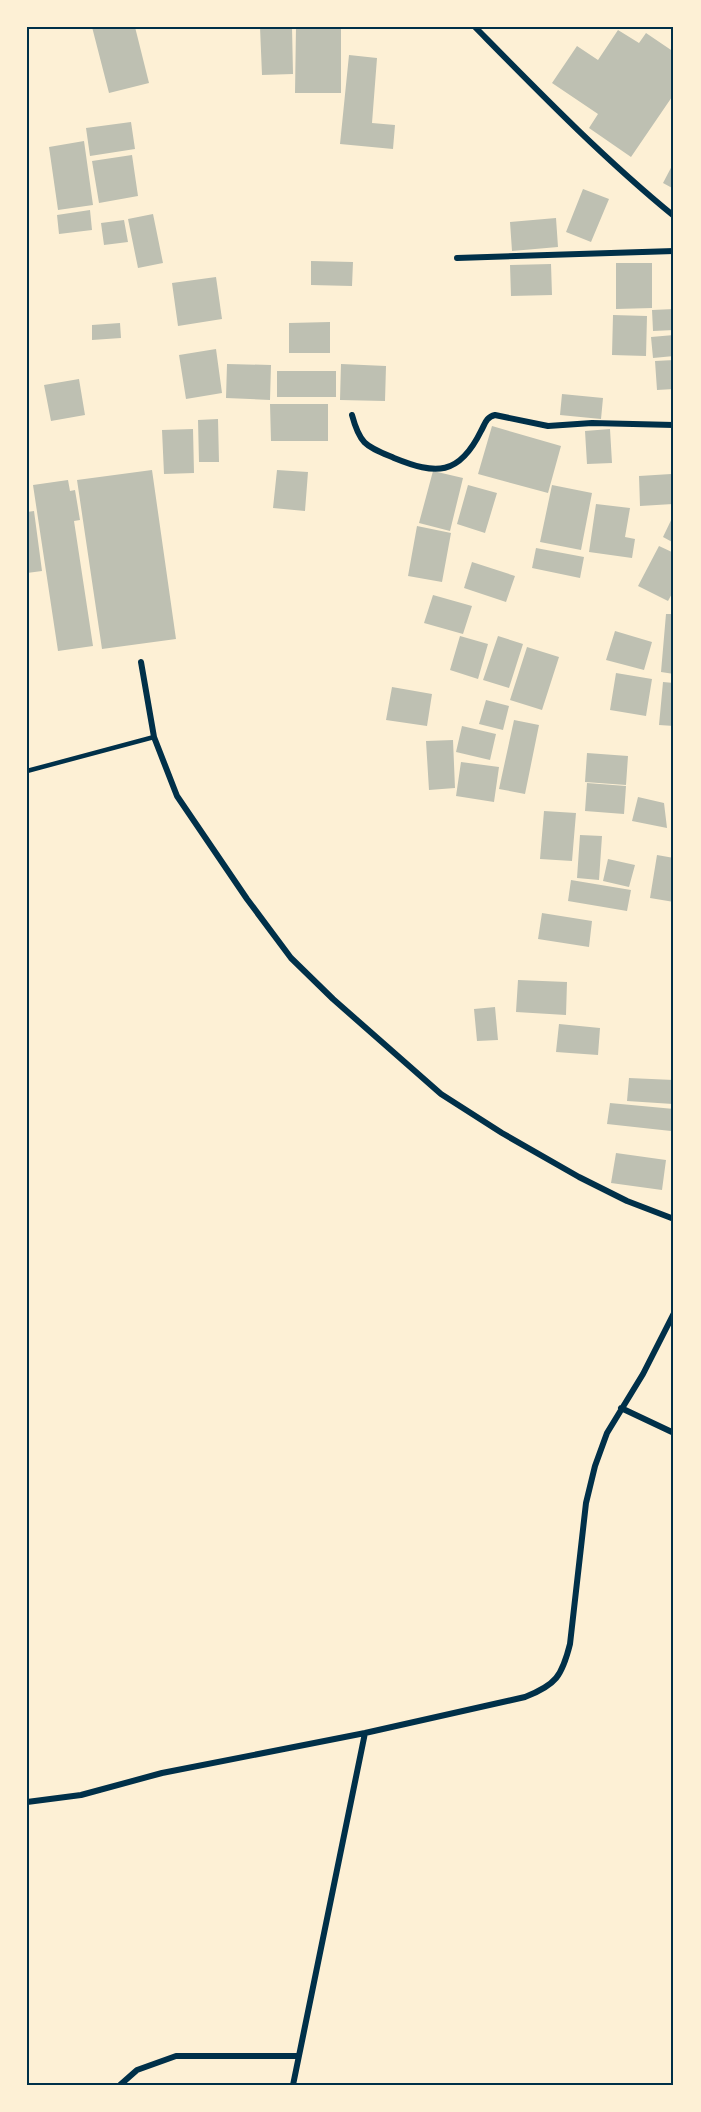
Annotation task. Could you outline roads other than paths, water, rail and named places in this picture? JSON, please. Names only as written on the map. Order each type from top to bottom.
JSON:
[{"type":"street","points":[[475,27],[533,86],[647,194],[674,216]]},
{"type":"street","points":[[456,258],[674,251]]},
{"type":"street","points":[[352,415],[359,437],[365,445],[428,470],[449,468],[464,457],[487,420],[495,415],[548,426],[592,423],[674,425]]},
{"type":"street","points":[[141,663],[154,737],[177,796],[291,958],[333,999],[441,1094],[502,1133],[579,1177],[627,1201],[674,1219]]},
{"type":"street","points":[[27,1802],[81,1795],[162,1773],[365,1733],[525,1697],[545,1689],[558,1679],[570,1644],[586,1503],[595,1466],[621,1408],[643,1374],[674,1313]]},
{"type":"street","points":[[621,1408],[674,1432]]},
{"type":"street","points":[[293,2085],[365,1733]]},
{"type":"street","points":[[120,2085],[137,2070],[176,2056],[298,2056]]},
{"type":"lane","points":[[27,771],[154,737]]}]
